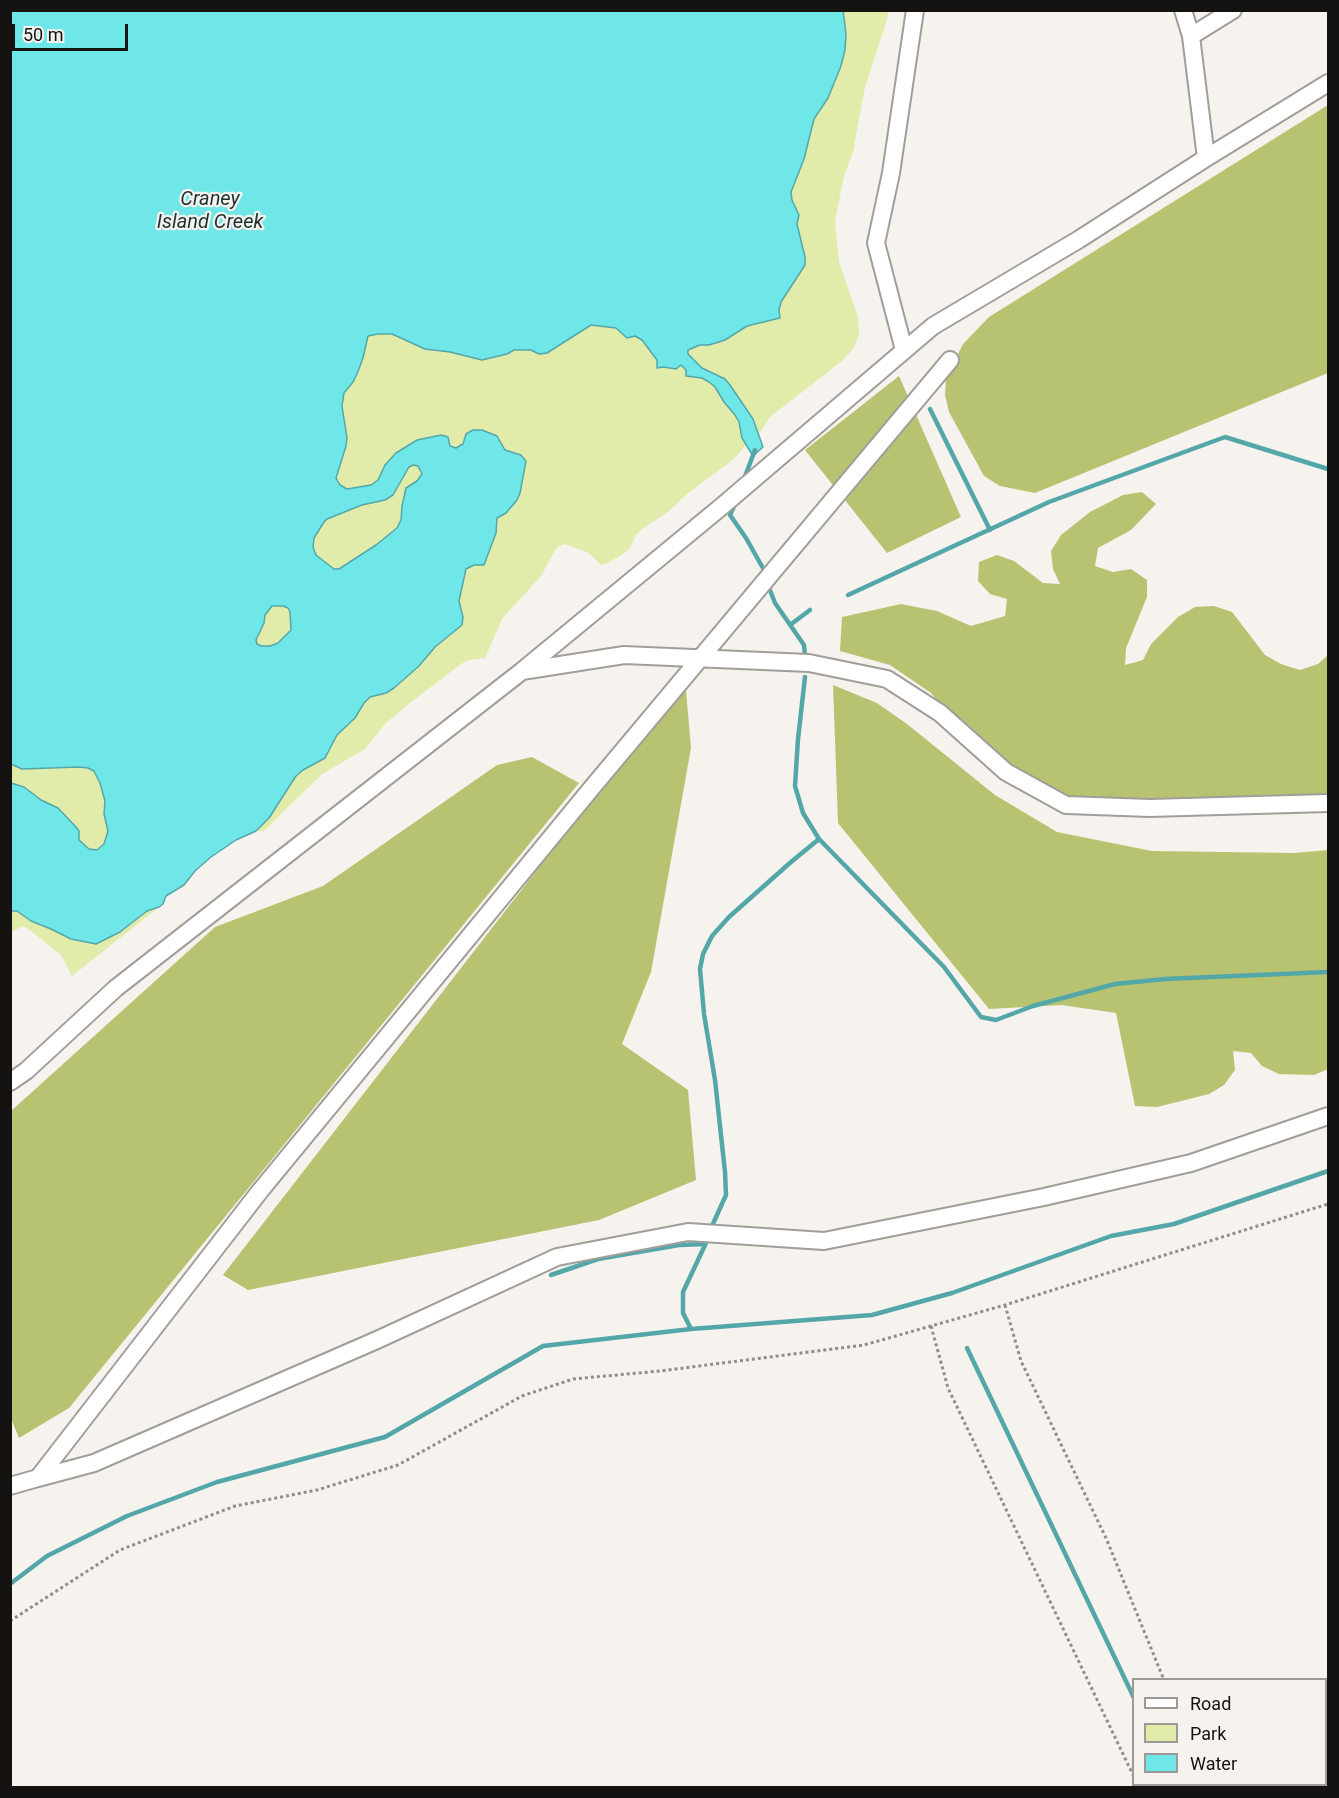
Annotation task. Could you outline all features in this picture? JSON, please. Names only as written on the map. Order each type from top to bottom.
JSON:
[{"type":"lane","points":[[904,350],[876,243],[891,172],[915,10]]},
{"type":"lane","points":[[1183,10],[1191,36],[1206,158]]},
{"type":"lane","points":[[1191,36],[1233,10]]},
{"type":"lane","points":[[10,1082],[26,1071],[116,988],[522,671],[721,507],[933,326],[1078,240],[1329,83]]},
{"type":"lane","points":[[38,1478],[260,1191],[700,658],[950,360]]},
{"type":"lane","points":[[522,671],[624,655],[809,663],[887,679],[940,713],[1006,772],[1066,805],[1150,808],[1329,803]]},
{"type":"lane","points":[[10,1486],[94,1463],[377,1341],[557,1257],[688,1232],[824,1241],[1044,1197],[1191,1163],[1329,1116]]},
{"type":"path","points":[[10,1622],[120,1550],[235,1506],[317,1490],[398,1465],[522,1396],[573,1379],[660,1371],[864,1345],[1005,1305],[1329,1204]]},
{"type":"path","points":[[1005,1305],[1021,1361],[1106,1538],[1163,1678]]},
{"type":"path","points":[[931,1326],[948,1388],[1132,1773]]},
{"type":"green space","name":"Craney Island Creek","points":[[761,11],[889,11],[865,87],[853,152],[844,176],[835,221],[839,262],[858,317],[859,334],[853,349],[842,361],[770,417],[758,435],[763,447],[753,456],[746,445],[734,459],[687,494],[669,511],[642,529],[636,535],[629,550],[601,565],[589,553],[565,544],[557,547],[541,576],[502,619],[485,658],[469,660],[461,664],[410,703],[385,724],[365,749],[322,774],[264,831],[256,831],[236,840],[211,857],[184,885],[166,896],[163,904],[72,976],[61,955],[31,931],[23,926],[11,932],[10,371]]},
{"type":"green space","points":[[1328,105],[1328,373],[1035,493],[1000,486],[984,476],[949,412],[945,395],[946,378],[963,344],[989,317]]},
{"type":"green space","points":[[899,376],[961,517],[887,553],[805,450]]},
{"type":"green space","points":[[1142,492],[1156,504],[1131,530],[1098,548],[1095,566],[1113,572],[1131,569],[1147,580],[1147,597],[1126,648],[1125,665],[1143,660],[1151,644],[1178,617],[1195,607],[1214,606],[1232,612],[1265,655],[1281,664],[1300,670],[1318,664],[1328,655],[1328,799],[1127,816],[1068,800],[1021,778],[964,734],[931,693],[890,665],[840,651],[842,617],[901,604],[937,611],[971,626],[1005,616],[1007,599],[990,594],[978,581],[979,562],[997,555],[1014,561],[1043,583],[1060,584],[1053,569],[1051,551],[1061,535],[1090,512],[1123,495]]},
{"type":"green space","points":[[685,679],[691,748],[651,972],[622,1044],[688,1090],[696,1180],[599,1220],[248,1290],[223,1275]]},
{"type":"green space","points":[[833,685],[877,703],[907,724],[995,795],[1057,832],[1152,851],[1294,853],[1328,850],[1328,1069],[1314,1075],[1279,1074],[1262,1066],[1251,1053],[1233,1051],[1235,1070],[1224,1085],[1209,1094],[1157,1107],[1135,1106],[1116,1013],[1062,1005],[989,1009],[838,823]]},
{"type":"green space","points":[[532,757],[579,783],[69,1408],[19,1438],[10,1416],[11,1111],[215,927],[323,886],[497,765]]},
{"type":"water","name":"Craney Island Creek","points":[[11,10],[843,10],[846,34],[841,66],[828,98],[814,119],[804,159],[791,192],[799,215],[797,224],[805,265],[781,302],[780,318],[747,326],[725,340],[688,350],[688,354],[702,368],[725,379],[730,385],[753,419],[763,447],[753,456],[742,438],[735,415],[709,382],[702,378],[686,376],[686,370],[681,365],[676,369],[657,368],[657,360],[642,340],[635,336],[627,338],[616,328],[591,325],[547,353],[514,350],[482,360],[425,349],[392,334],[368,336],[357,374],[344,393],[342,406],[347,438],[336,478],[340,485],[347,489],[371,485],[378,480],[385,465],[396,453],[417,440],[441,435],[448,437],[450,446],[456,448],[463,444],[466,434],[473,430],[482,430],[497,436],[505,450],[521,455],[526,461],[520,493],[506,513],[497,518],[496,533],[484,565],[474,565],[466,569],[459,601],[463,617],[462,625],[435,647],[419,666],[394,688],[386,693],[370,697],[364,703],[355,718],[337,735],[325,758],[296,776],[269,818],[256,831],[236,840],[211,857],[184,885],[166,896],[159,907],[147,911],[120,932],[96,944],[71,939],[31,921],[17,911],[11,911],[11,783],[24,787],[41,800],[58,808],[79,831],[79,840],[89,849],[97,850],[104,844],[108,831],[104,814],[105,801],[100,783],[94,771],[88,768],[22,769],[11,764]],"holes":[[[418,466],[422,474],[417,481],[406,488],[401,520],[397,528],[339,569],[334,569],[316,555],[313,547],[314,538],[327,519],[362,505],[385,500],[393,495],[409,467]],[[272,606],[288,608],[291,630],[278,643],[261,646],[256,640],[265,615]]]},
{"type":"waterway","points":[[930,409],[990,530]]},
{"type":"waterway","points":[[848,595],[1049,502],[1225,437],[1328,469]]},
{"type":"waterway","points":[[744,479],[755,450]]},
{"type":"waterway","points":[[735,504],[730,515],[746,538],[765,574]]},
{"type":"waterway","points":[[768,585],[775,603],[804,645],[805,656]]},
{"type":"waterway","points":[[790,625],[810,610]]},
{"type":"waterway","points":[[805,677],[795,786],[803,813],[819,839],[944,967],[981,1017],[996,1020],[1033,1006],[1115,984],[1165,979],[1328,972]]},
{"type":"waterway","points":[[712,1226],[726,1195],[715,1080],[704,1014],[700,969],[703,954],[712,936],[729,917],[819,839]]},
{"type":"waterway","points":[[10,1584],[47,1556],[127,1516],[217,1482],[385,1437],[543,1346],[691,1329],[872,1315],[952,1293],[1111,1236],[1174,1224],[1328,1171]]},
{"type":"waterway","points":[[691,1329],[683,1313],[683,1292],[706,1243]]},
{"type":"waterway","points":[[551,1275],[598,1259],[679,1245],[705,1244]]},
{"type":"waterway","points":[[967,1348],[1132,1694]]}]
